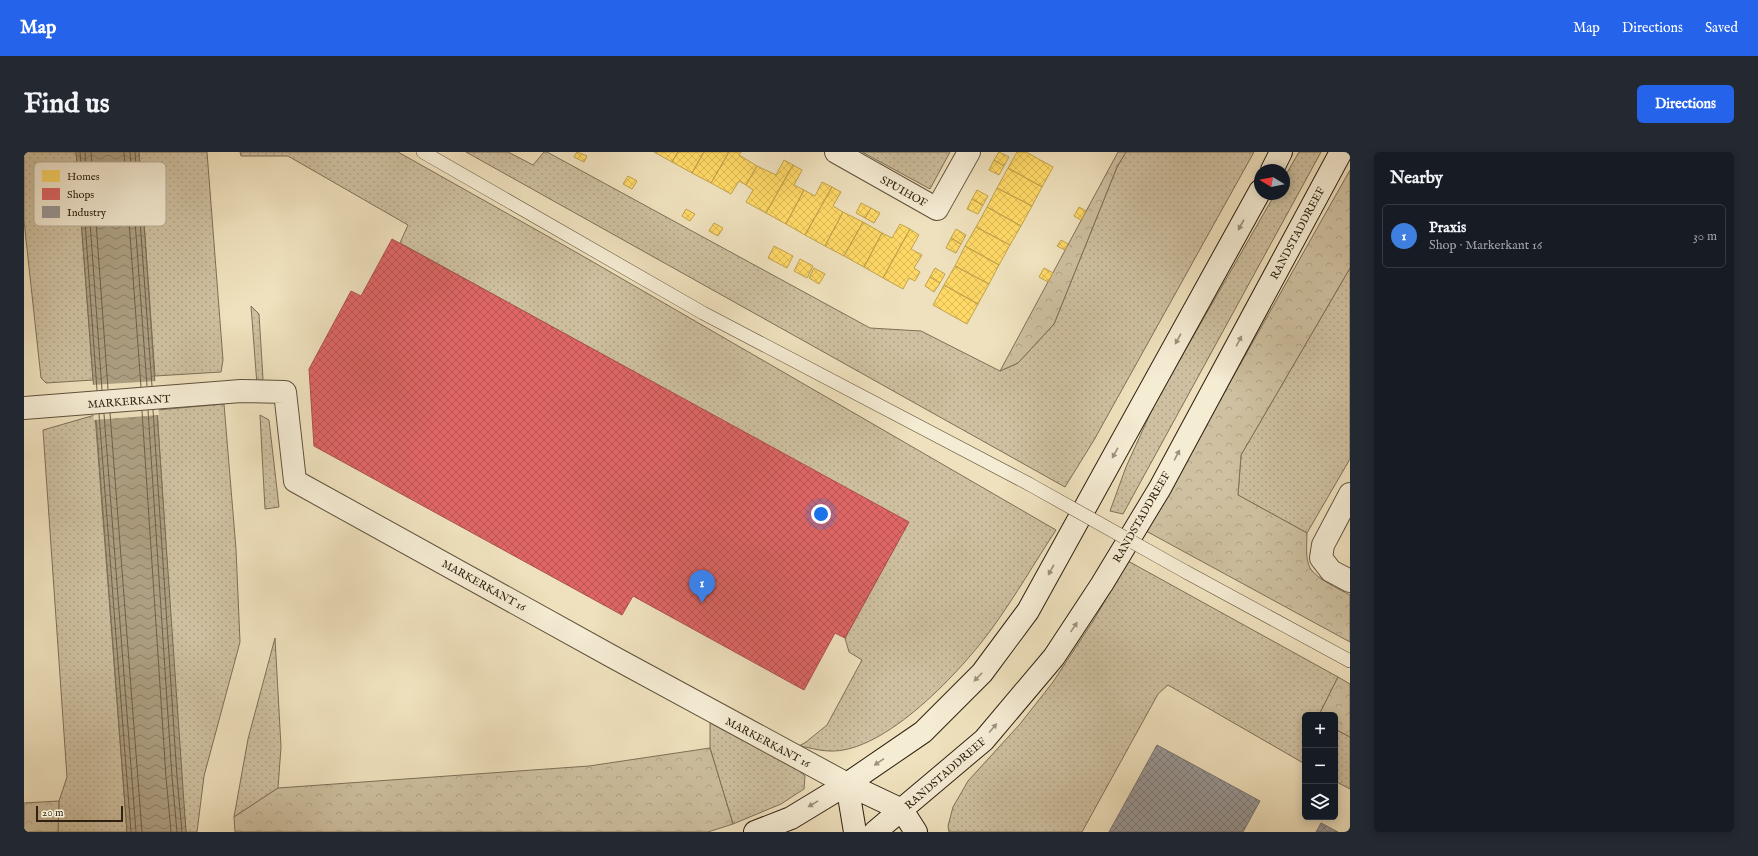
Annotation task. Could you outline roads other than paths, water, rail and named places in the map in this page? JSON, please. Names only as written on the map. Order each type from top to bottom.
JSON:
[{"type":"main road","name":"SPUIHOF","points":[[836,152],[937,209],[969,152]]},
{"type":"main road","points":[[1275,164],[1282,152]]},
{"type":"main road","name":"RANDSTADDREEF","points":[[875,832],[984,740],[1054,657],[1102,584],[1160,488],[1341,152]]},
{"type":"main road","points":[[755,832],[791,818],[847,784],[923,732],[982,674],[1028,611],[1255,200]]},
{"type":"main road","name":"MARKERKANT 16","points":[[177,397],[241,391],[285,392],[295,481],[847,784],[902,810]]},
{"type":"main road","name":"MARKERKANT","points":[[24,408],[177,397]]},
{"type":"main road","points":[[1350,494],[1323,544],[1321,558],[1331,571],[1350,581]]},
{"type":"main road","points":[[847,784],[855,832]]},
{"type":"main road","points":[[902,810],[916,832]]},
{"type":"lane","points":[[423,152],[703,313],[1029,484],[1186,572],[1350,661]]},
{"type":"water","points":[[76,152],[139,152],[140,162],[77,162]]},
{"type":"water","points":[[82,226],[144,226],[186,832],[127,832]]},
{"type":"place","name":"Praxis","points":[[702,603]]}]
